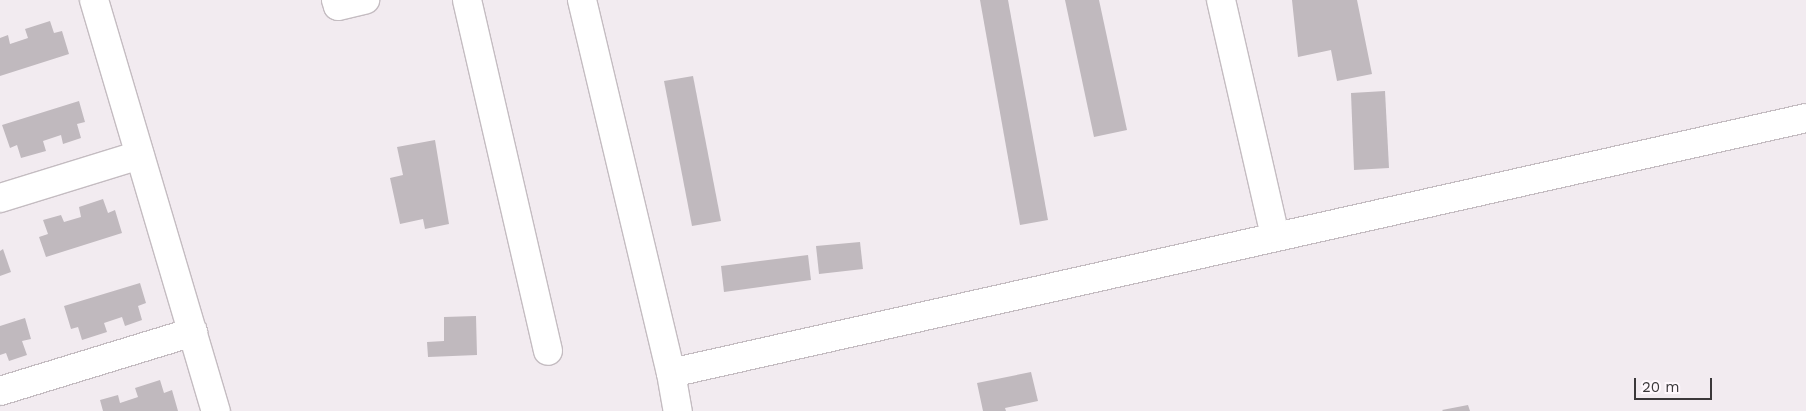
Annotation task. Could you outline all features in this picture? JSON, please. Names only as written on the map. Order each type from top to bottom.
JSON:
[{"type":"street","points":[[94,0],[216,411]]},
{"type":"street","points":[[336,0],[338,6],[365,0]]},
{"type":"street","points":[[467,0],[548,351]]},
{"type":"street","points":[[582,0],[671,373],[678,411]]},
{"type":"street","points":[[1221,0],[1275,235]]},
{"type":"street","points":[[671,373],[1275,235],[1806,118]]},
{"type":"street","points":[[0,198],[140,155]]},
{"type":"street","points":[[0,391],[193,332]]},
{"type":"building","points":[[980,0],[1008,0],[1048,220],[1020,225]]},
{"type":"building","points":[[1065,0],[1099,0],[1127,130],[1094,137]]},
{"type":"building","points":[[1292,0],[1357,0],[1372,74],[1337,81],[1331,50],[1298,57]]},
{"type":"building","points":[[50,21],[54,33],[62,31],[69,54],[0,76],[0,38],[8,35],[10,44],[28,38],[25,29]]},
{"type":"building","points":[[693,76],[721,221],[692,226],[664,81]]},
{"type":"building","points":[[1385,91],[1389,168],[1354,170],[1351,93]]},
{"type":"building","points":[[79,101],[85,122],[77,124],[81,138],[63,144],[61,135],[43,141],[46,151],[21,158],[17,145],[10,148],[2,125]]},
{"type":"building","points":[[435,140],[449,224],[425,229],[423,219],[400,224],[390,178],[403,175],[397,147]]},
{"type":"building","points":[[103,199],[108,213],[115,210],[122,233],[46,257],[39,237],[48,234],[43,220],[61,215],[64,222],[81,217],[79,207]]},
{"type":"building","points":[[860,242],[863,269],[819,274],[816,246]]},
{"type":"building","points":[[3,249],[11,272],[0,276],[0,251]]},
{"type":"building","points":[[808,255],[811,280],[724,292],[721,266]]},
{"type":"building","points":[[140,283],[146,303],[138,306],[142,320],[125,326],[122,317],[104,323],[107,332],[82,340],[78,327],[71,329],[64,306]]},
{"type":"building","points":[[476,316],[477,355],[428,357],[427,342],[444,341],[444,317]]},
{"type":"building","points":[[25,318],[31,339],[22,341],[27,355],[9,361],[6,353],[0,355],[0,326]]},
{"type":"building","points":[[1031,372],[1038,401],[1005,408],[1006,411],[983,411],[977,383]]},
{"type":"building","points":[[160,380],[164,393],[172,390],[178,411],[103,411],[100,400],[118,395],[120,403],[138,397],[135,388]]},
{"type":"building","points":[[1468,405],[1470,411],[1442,410]]}]
